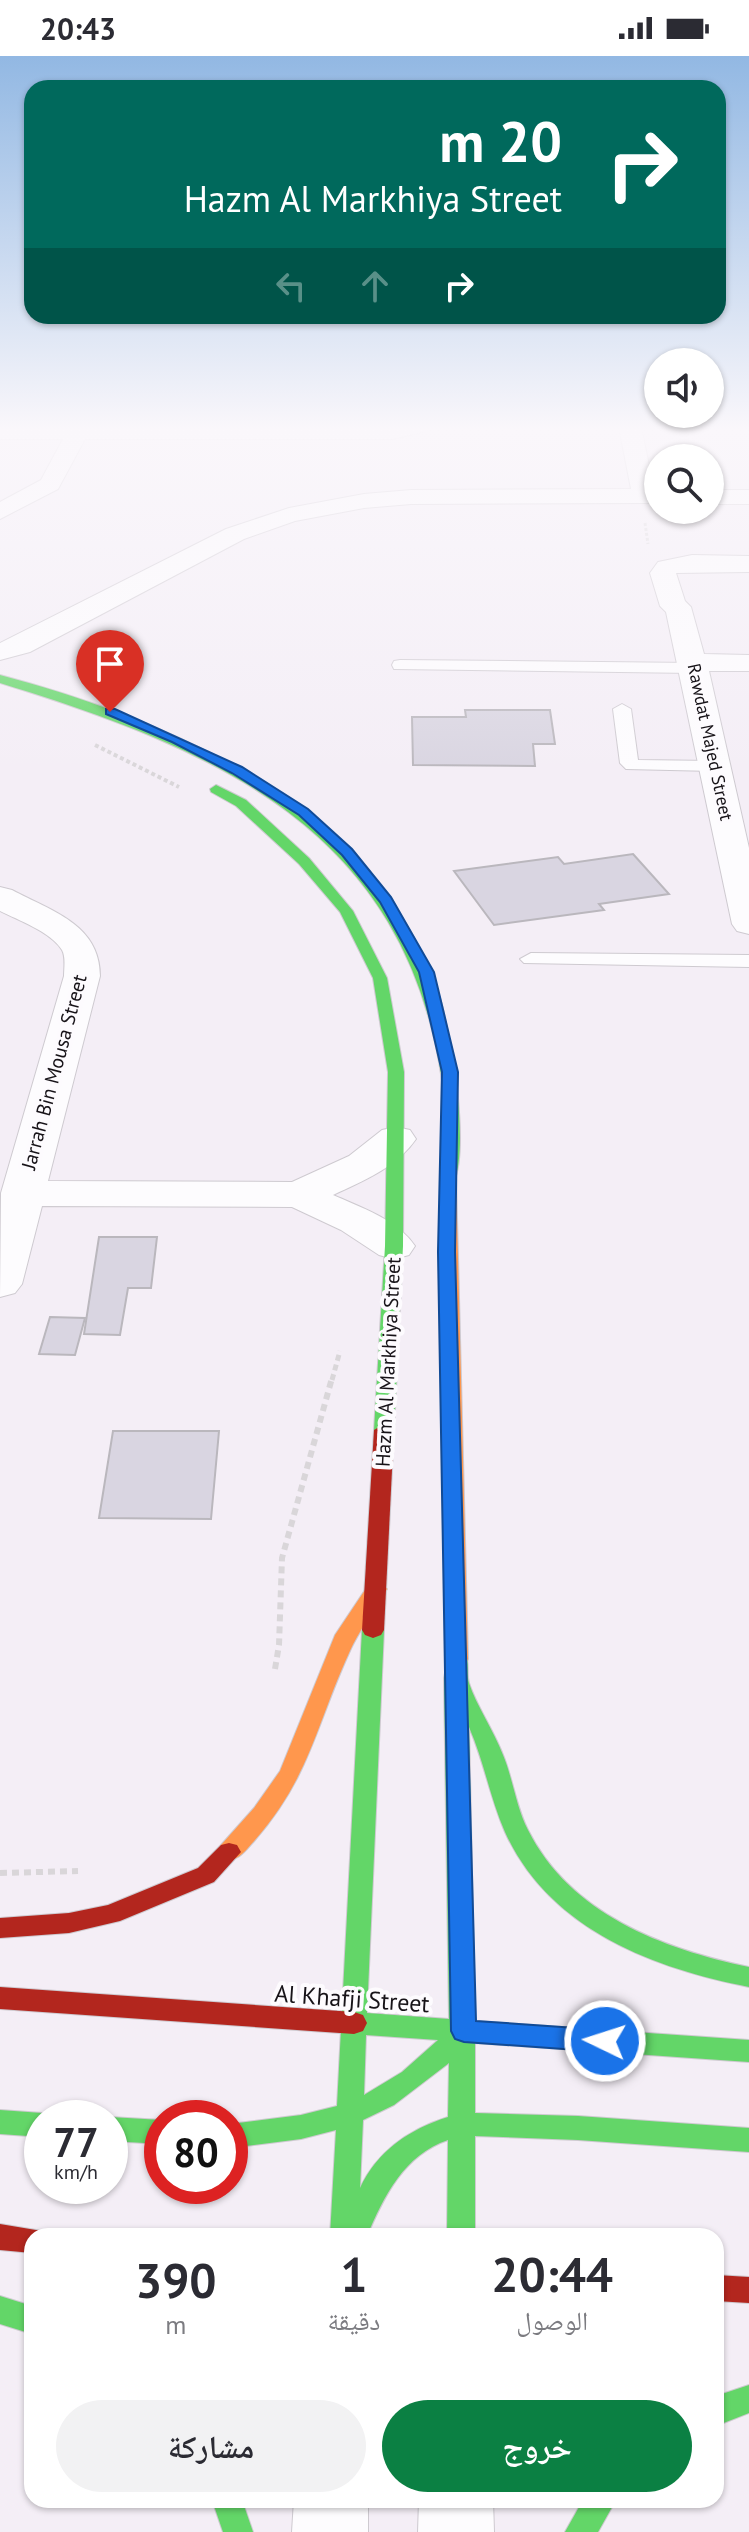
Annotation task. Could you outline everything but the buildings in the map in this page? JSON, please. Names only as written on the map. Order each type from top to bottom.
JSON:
[{"type":"main road","points":[[7,681],[110,712],[176,739],[237,770],[304,812],[347,852],[386,900],[426,972],[450,1072],[447,1252],[464,2031],[461,2228]]},
{"type":"main road","name":"Hazm Al Markhiya Street","points":[[204,782],[241,803],[304,861],[346,911],[380,978],[396,1072],[394,1246],[357,1927],[344,2228]]},
{"type":"main road","points":[[0,1928],[49,1928],[96,1919],[141,1905],[216,1869],[256,1828],[280,1793],[297,1758],[336,1646],[360,1607],[376,1589]]},
{"type":"main road","points":[[455,1678],[484,1735],[520,1839],[545,1876],[583,1912],[624,1938],[674,1960],[749,1977]]},
{"type":"main road","name":"Al Khafji Street","points":[[0,1998],[749,2051]]},
{"type":"main road","points":[[248,2135],[350,2117],[385,2101],[414,2083],[439,2061],[464,2031]]},
{"type":"main road","points":[[0,2122],[24,2124]]},
{"type":"main road","points":[[356,2228],[372,2191],[388,2168],[408,2148],[431,2134],[462,2124],[578,2128],[749,2140]]},
{"type":"main road","points":[[0,2237],[24,2239]]},
{"type":"main road","points":[[724,2288],[749,2290]]},
{"type":"main road","points":[[0,2310],[24,2318]]},
{"type":"main road","points":[[724,2408],[749,2399]]},
{"type":"main road","points":[[230,2508],[238,2532]]},
{"type":"main road","points":[[580,2532],[596,2508]]},
{"type":"street","points":[[7,681],[10,649],[218,543]]},
{"type":"street","name":"Rawdat Majed Street","points":[[678,607],[673,606],[664,578],[667,567],[692,563],[749,566]]},
{"type":"street","name":"Rawdat Majed Street","points":[[678,607],[682,606],[678,582],[686,573],[749,566]]},
{"type":"street","name":"Rawdat Majed Street","points":[[678,607],[731,787],[749,924]]},
{"type":"street","points":[[694,665],[749,666]]},
{"type":"street","name":"Jarrah Bin Mousa Street","points":[[0,897],[67,937],[79,947],[83,962],[82,976],[0,1284]]},
{"type":"street","name":"Jarrah Bin Mousa Street","points":[[299,1195],[363,1165],[396,1139]]},
{"type":"street","name":"Jarrah Bin Mousa Street","points":[[22,1193],[299,1195],[356,1221],[394,1246]]},
{"type":"street","points":[[330,2532],[331,2508]]},
{"type":"street","points":[[456,2508],[456,2532]]},
{"type":"lane","points":[[400,665],[694,665]]},
{"type":"lane","points":[[622,709],[629,763],[731,787]]},
{"type":"lane","points":[[531,959],[749,961]]},
{"type":"path","points":[[650,543],[650,558],[667,567]]},
{"type":"path","points":[[88,742],[183,789]]},
{"type":"path","points":[[274,1673],[279,1645],[282,1558],[333,1386],[342,1345]]},
{"type":"path","points":[[0,1873],[86,1871]]},
{"type":"traffic: fast","points":[[0,679],[79,703],[156,732],[228,767],[294,809],[352,860],[398,922],[432,995],[450,1081],[448,1177]]},
{"type":"traffic: fast","points":[[216,789],[241,803],[304,861],[346,911],[380,978],[396,1072],[394,1246],[384,1430]]},
{"type":"traffic: fast","points":[[344,2228],[373,1630]]},
{"type":"traffic: fast","points":[[457,1659],[462,2023],[461,2228]]},
{"type":"traffic: fast","points":[[455,1678],[488,1744],[519,1836],[538,1866],[561,1892],[616,1933],[648,1948],[681,1961],[749,1977]]},
{"type":"traffic: fast","points":[[354,2023],[749,2051]]},
{"type":"traffic: fast","points":[[248,2134],[301,2127],[359,2110],[411,2080],[464,2031]]},
{"type":"traffic: fast","points":[[0,2122],[24,2124]]},
{"type":"traffic: fast","points":[[356,2228],[372,2191],[388,2168],[408,2148],[431,2134],[462,2124],[578,2128],[749,2140]]},
{"type":"traffic: fast","points":[[128,2130],[144,2131]]},
{"type":"traffic: fast","points":[[0,2310],[24,2318]]},
{"type":"traffic: fast","points":[[724,2408],[749,2399]]},
{"type":"traffic: fast","points":[[230,2508],[238,2532]]},
{"type":"traffic: fast","points":[[580,2532],[596,2508]]},
{"type":"traffic: slow","points":[[448,1177],[457,1659]]},
{"type":"traffic: slow","points":[[229,1852],[262,1815],[290,1774],[346,1635],[376,1589]]},
{"type":"traffic: jam","points":[[373,1630],[384,1430]]},
{"type":"traffic: jam","points":[[0,1928],[69,1923],[111,1914],[206,1875],[229,1852]]},
{"type":"traffic: jam","points":[[0,1998],[354,2023]]},
{"type":"traffic: jam","points":[[0,2237],[24,2239]]},
{"type":"traffic: jam","points":[[724,2288],[749,2290]]},
{"type":"route","points":[[110,712],[176,739],[237,770],[304,812],[347,852],[386,900],[426,972],[450,1072],[447,1252],[464,2031],[605,2041]]}]
